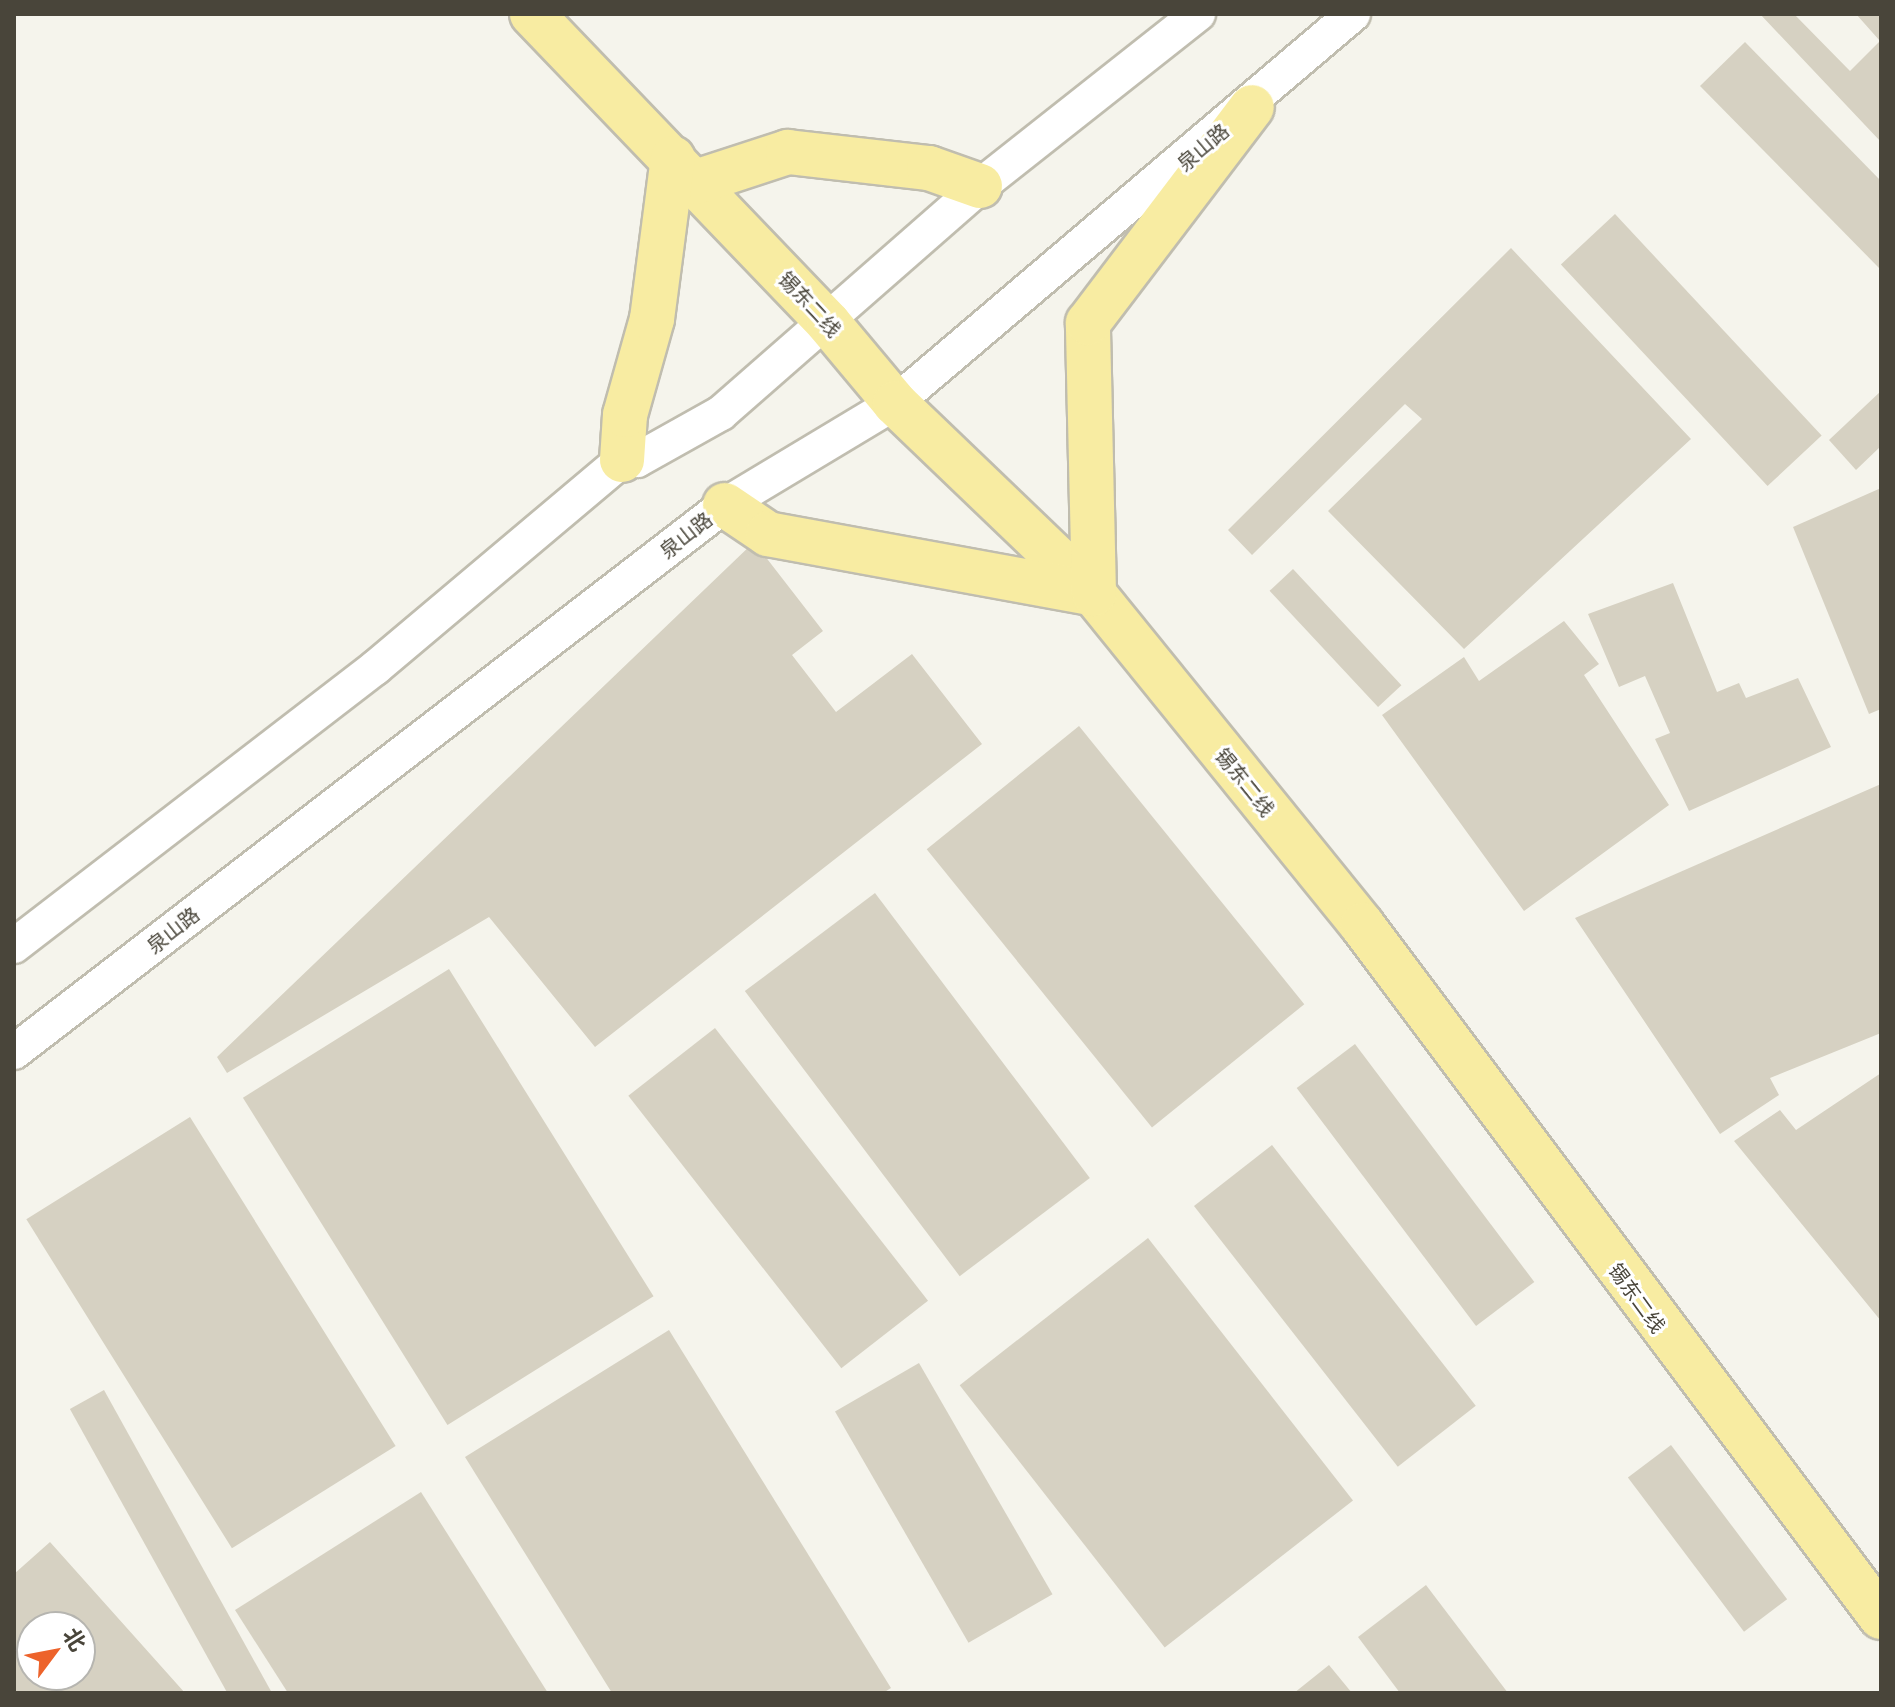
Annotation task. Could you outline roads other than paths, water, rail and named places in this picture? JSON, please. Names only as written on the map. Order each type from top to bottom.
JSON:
[{"type":"main road","name":"锡东二线","points":[[532,14],[829,324],[895,403],[1094,594],[1362,925],[1881,1617]]},
{"type":"main road","points":[[725,505],[768,534],[1094,594],[1088,323],[1252,107]]},
{"type":"main road","points":[[622,460],[625,415],[652,319],[684,170],[788,152],[929,168],[980,186]]},
{"type":"street","points":[[14,946],[375,668],[622,460],[637,460],[721,413],[829,324],[980,186],[1198,14]]},
{"type":"street","name":"泉山路","points":[[14,1052],[725,505],[895,403],[1252,107],[1353,14]]}]
